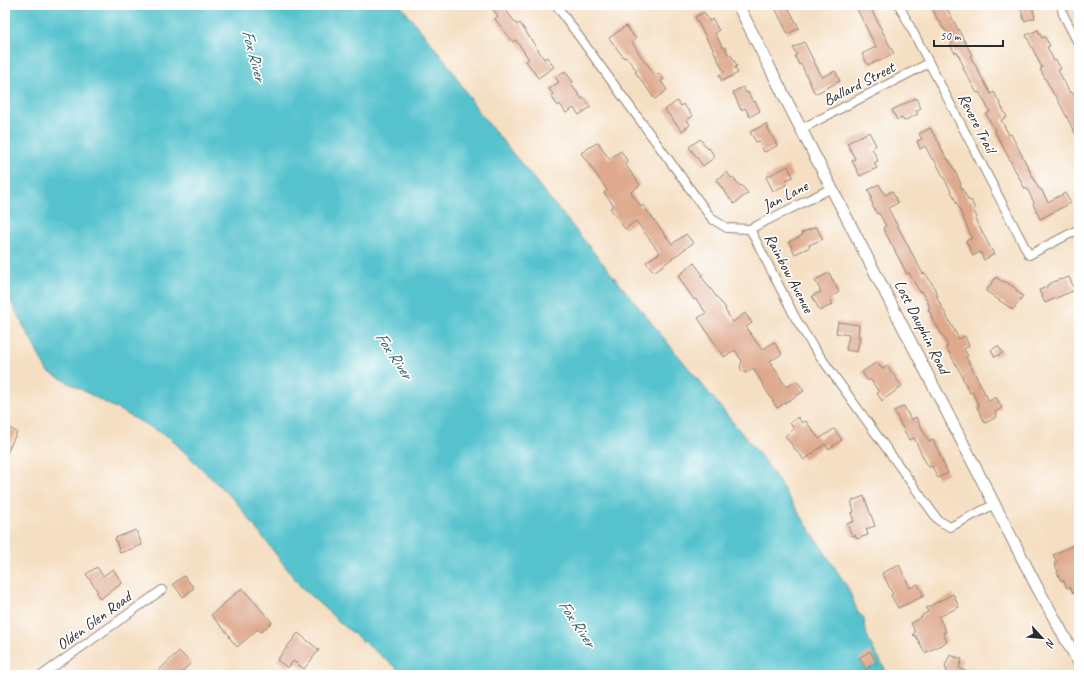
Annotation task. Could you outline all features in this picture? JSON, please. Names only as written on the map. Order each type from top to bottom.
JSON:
[{"type":"street","name":"Rainbow Avenue","points":[[556,5],[712,218],[727,228],[750,229],[796,319],[812,345],[938,520],[950,527],[995,504]]},
{"type":"street","name":"Lost Dauphin Road","points":[[738,5],[1037,587],[1079,663]]},
{"type":"street","name":"Revere Trail","points":[[900,5],[1029,255],[1079,229]]},
{"type":"street","points":[[1061,5],[1063,14],[1079,45]]},
{"type":"street","name":"Ballard Street","points":[[801,129],[930,63]]},
{"type":"street","name":"Jan Lane","points":[[750,229],[832,188]]},
{"type":"street","name":"Olden Glen Road","points":[[42,675],[162,590]]},
{"type":"water","name":"Fox River","points":[[5,5],[400,5],[445,60],[479,112],[767,464],[848,588],[858,613],[864,618],[865,629],[874,651],[888,675],[405,675],[344,626],[301,587],[236,502],[169,437],[47,371],[5,290]]},
{"type":"building","points":[[490,5],[502,5],[517,25],[520,23],[544,59],[547,57],[554,67],[538,78],[526,61],[529,59],[516,40],[513,42],[495,19],[498,16]]},
{"type":"building","points":[[781,5],[787,5],[799,28],[788,34],[775,8]]},
{"type":"building","points":[[855,5],[869,5],[894,54],[868,65],[862,54],[876,47]]},
{"type":"building","points":[[931,5],[945,5],[972,55],[970,56],[991,94],[994,92],[1007,117],[1001,120],[1009,135],[1011,134],[1039,189],[1041,189],[1048,202],[1065,193],[1071,203],[1040,219],[1027,188],[1025,189],[986,114],[990,112],[963,68],[964,67],[957,52],[955,53],[950,45],[952,44],[944,28],[943,29],[939,20],[938,21]]},
{"type":"building","points":[[1020,5],[1032,5],[1035,18],[1024,21]]},
{"type":"building","points":[[704,12],[709,21],[713,19],[719,31],[715,33],[723,48],[725,47],[729,56],[731,55],[737,66],[735,67],[738,73],[722,81],[719,75],[724,72],[695,17]]},
{"type":"building","points":[[626,26],[636,39],[632,42],[642,58],[655,75],[659,73],[664,79],[661,81],[667,90],[655,99],[635,72],[637,71],[626,57],[624,58],[609,38]]},
{"type":"building","points":[[1038,30],[1042,38],[1045,37],[1050,46],[1047,47],[1054,61],[1056,60],[1061,69],[1058,70],[1070,93],[1072,92],[1078,102],[1075,104],[1079,111],[1079,141],[1040,69],[1042,68],[1026,35]]},
{"type":"building","points":[[804,42],[822,77],[835,71],[840,81],[815,94],[801,64],[799,65],[795,56],[797,55],[793,48]]},
{"type":"building","points":[[565,71],[573,82],[570,83],[582,99],[584,98],[591,107],[579,115],[574,108],[566,113],[560,104],[558,106],[551,96],[553,94],[549,89],[559,82],[555,77]]},
{"type":"building","points":[[743,87],[746,93],[748,92],[753,102],[755,101],[760,111],[750,117],[745,108],[741,110],[733,92]]},
{"type":"building","points":[[916,98],[921,108],[916,111],[918,114],[904,121],[902,118],[897,120],[892,110]]},
{"type":"building","points":[[677,101],[681,106],[683,104],[693,116],[687,120],[690,125],[682,131],[665,110]]},
{"type":"building","points":[[766,124],[777,146],[764,152],[759,141],[756,142],[750,132]]},
{"type":"building","points":[[930,128],[954,169],[961,184],[960,185],[969,201],[971,200],[975,209],[973,210],[977,217],[975,219],[994,254],[984,260],[980,252],[973,256],[966,241],[972,238],[954,197],[934,159],[932,159],[925,146],[920,149],[917,141],[922,139],[919,134]]},
{"type":"building","points":[[869,132],[876,145],[872,148],[878,161],[874,163],[877,168],[860,176],[852,161],[855,159],[847,143]]},
{"type":"building","points":[[700,139],[715,157],[703,166],[689,147]]},
{"type":"building","points":[[598,142],[609,159],[621,151],[628,162],[625,164],[640,185],[631,192],[641,207],[643,205],[672,244],[686,234],[693,243],[654,272],[646,262],[660,253],[636,221],[625,229],[610,208],[614,206],[604,193],[607,190],[581,153]]},
{"type":"building","points":[[788,166],[793,177],[784,181],[786,185],[773,191],[766,177]]},
{"type":"building","points":[[727,172],[731,178],[733,177],[748,193],[734,204],[716,180]]},
{"type":"building","points":[[879,184],[885,195],[892,191],[898,203],[888,208],[923,274],[925,273],[933,285],[938,296],[936,296],[959,339],[965,336],[969,346],[964,349],[968,356],[966,357],[989,401],[996,397],[1002,408],[995,412],[997,417],[985,423],[972,392],[970,393],[946,347],[948,346],[945,340],[936,324],[935,325],[928,309],[930,308],[927,300],[922,291],[920,292],[909,273],[907,274],[883,228],[886,226],[879,213],[877,214],[872,205],[873,204],[870,199],[872,198],[868,190]]},
{"type":"building","points":[[816,227],[823,239],[809,245],[810,247],[795,254],[789,242],[803,235],[801,233]]},
{"type":"building","points":[[694,263],[703,275],[701,276],[726,309],[725,310],[733,322],[745,313],[752,323],[746,327],[762,350],[774,342],[782,354],[770,361],[786,387],[797,381],[804,391],[777,408],[753,368],[746,373],[740,368],[742,361],[735,350],[724,357],[698,318],[706,313],[696,299],[694,300],[678,276]]},
{"type":"building","points":[[829,273],[839,292],[830,298],[833,304],[820,311],[812,296],[821,292],[815,280]]},
{"type":"building","points":[[996,277],[1014,287],[1017,290],[1016,291],[1023,296],[1013,310],[986,291]]},
{"type":"building","points":[[1069,277],[1075,290],[1045,303],[1039,290],[1060,279]]},
{"type":"building","points":[[838,322],[859,325],[858,337],[860,337],[857,352],[846,350],[849,335],[836,333]]},
{"type":"building","points":[[998,346],[1003,353],[995,357],[991,350]]},
{"type":"building","points":[[877,362],[882,369],[887,366],[902,386],[882,401],[877,393],[879,392],[870,379],[868,381],[862,372]]},
{"type":"building","points":[[904,406],[911,420],[916,417],[929,442],[933,440],[948,473],[938,478],[932,466],[929,467],[925,461],[914,438],[909,440],[894,411]]},
{"type":"building","points":[[798,417],[802,423],[806,421],[819,439],[834,429],[842,440],[829,449],[825,444],[804,460],[785,436],[794,429],[790,423]]},
{"type":"building","points":[[5,426],[17,432],[5,457]]},
{"type":"building","points":[[864,496],[875,526],[866,529],[868,535],[857,539],[855,535],[852,536],[847,524],[854,521],[851,513],[854,512],[852,501]]},
{"type":"building","points":[[136,530],[142,545],[120,553],[115,538]]},
{"type":"building","points":[[1079,542],[1079,590],[1073,593],[1070,587],[1067,588],[1063,580],[1061,581],[1054,563],[1057,562],[1053,555]]},
{"type":"building","points":[[899,565],[910,588],[918,584],[924,596],[898,608],[891,595],[893,594],[882,573]]},
{"type":"building","points":[[97,567],[103,576],[113,569],[122,583],[100,599],[96,593],[98,592],[86,574]]},
{"type":"building","points":[[184,576],[194,588],[183,597],[173,584]]},
{"type":"building","points":[[242,588],[272,622],[261,632],[258,629],[237,647],[229,637],[230,636],[211,615]]},
{"type":"building","points":[[953,594],[959,607],[939,617],[946,632],[943,633],[947,642],[925,653],[916,636],[913,635],[915,632],[911,623],[928,612],[926,608]]},
{"type":"building","points":[[298,633],[319,650],[304,669],[293,661],[288,668],[277,660]]},
{"type":"building","points":[[179,651],[191,663],[179,675],[154,675]]},
{"type":"building","points":[[870,651],[877,663],[866,669],[859,658]]},
{"type":"building","points":[[950,655],[962,659],[959,668],[973,675],[948,675],[945,666]]}]
